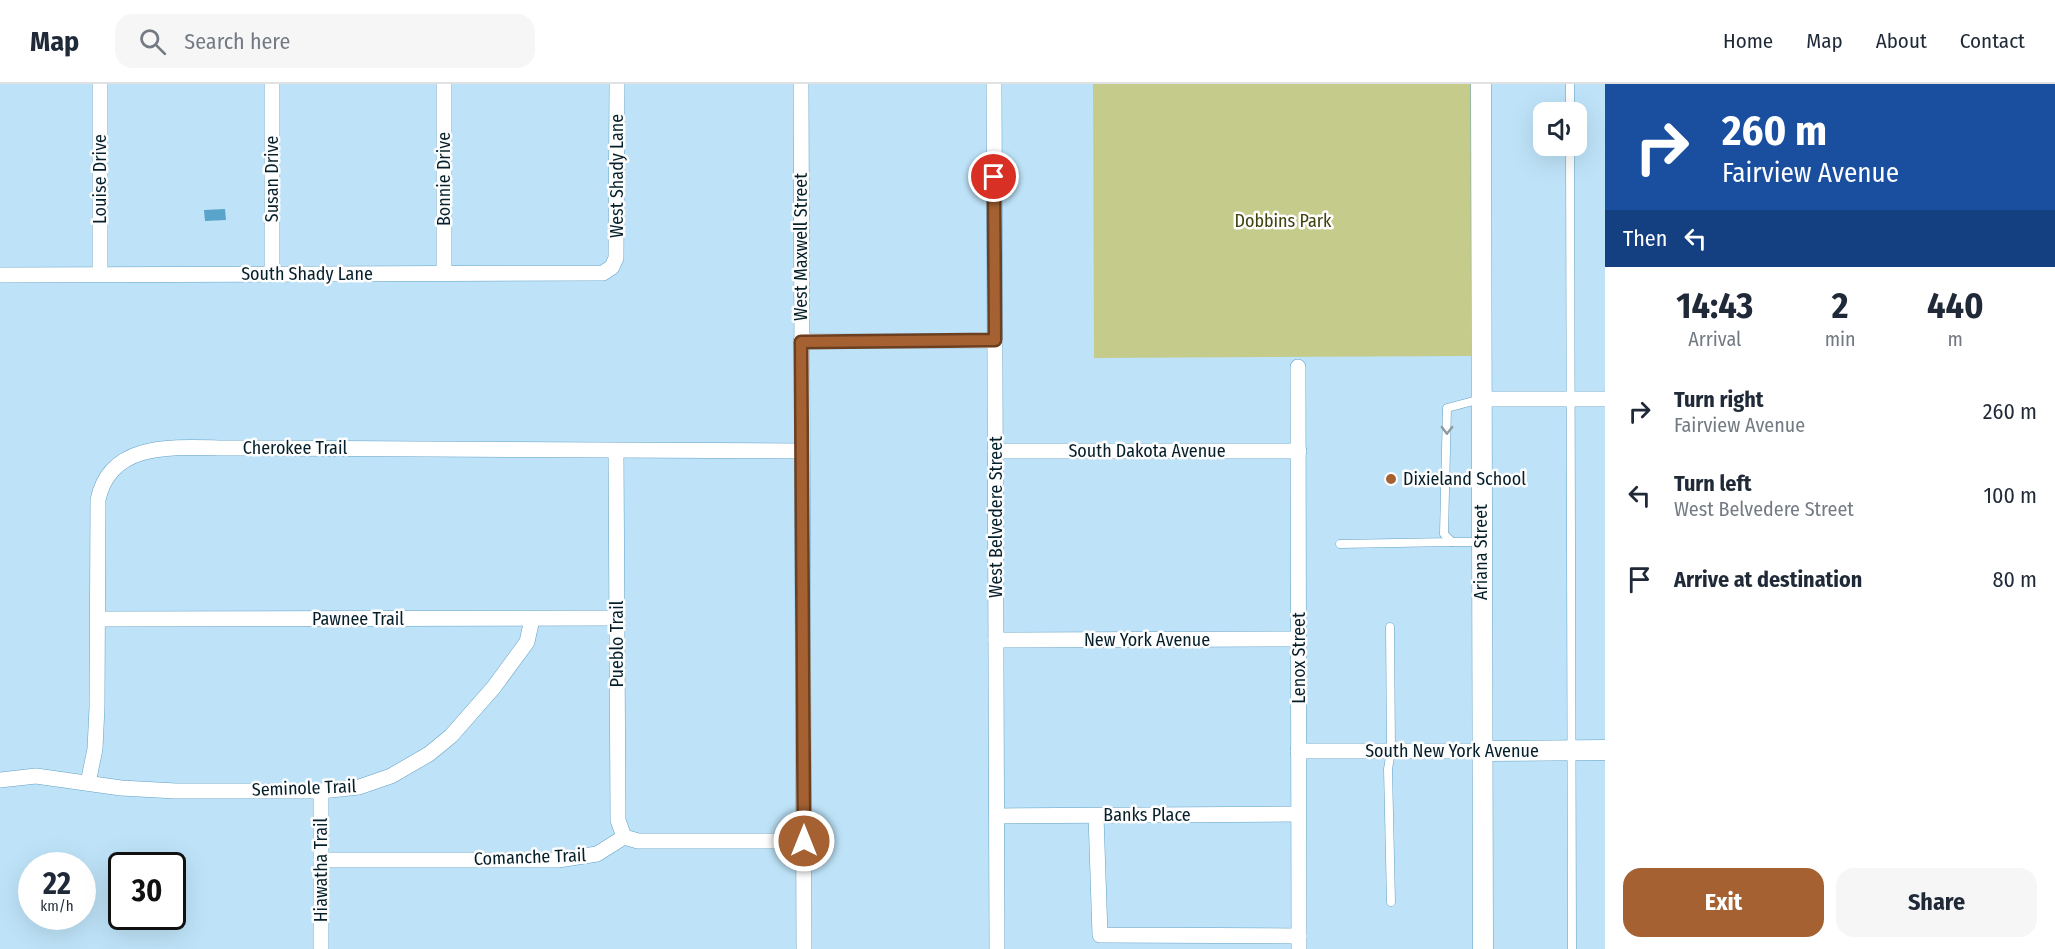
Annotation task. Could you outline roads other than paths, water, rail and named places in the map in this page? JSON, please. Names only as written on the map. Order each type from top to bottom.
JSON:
[{"type":"street","name":"Louise Drive","points":[[100,84],[100,274]]},
{"type":"street","name":"Susan Drive","points":[[272,84],[272,274]]},
{"type":"street","name":"Bonnie Drive","points":[[444,84],[444,273]]},
{"type":"street","name":"West Shady Lane","points":[[612,267],[617,249],[617,84]]},
{"type":"street","name":"West Maxwell Street","points":[[801,84],[804,949]]},
{"type":"street","name":"West Belvedere Street","points":[[994,84],[998,949]]},
{"type":"street","name":"Ariana Street","points":[[1481,84],[1483,949]]},
{"type":"street","name":"South Shady Lane","points":[[0,275],[603,273],[612,267]]},
{"type":"street","points":[[801,342],[995,340]]},
{"type":"street","name":"Lenox Street","points":[[1298,367],[1299,942]]},
{"type":"street","points":[[1482,399],[1605,399]]},
{"type":"street","name":"Cherokee Trail","points":[[88,783],[95,749],[100,491],[110,472],[123,460],[146,450],[536,448],[616,451],[802,451]]},
{"type":"street","name":"Pueblo Trail","points":[[616,451],[618,820],[624,837]]},
{"type":"street","name":"South Dakota Avenue","points":[[995,451],[1299,451]]},
{"type":"street","name":"Pawnee Trail","points":[[99,619],[617,618]]},
{"type":"street","name":"Seminole Trail","points":[[0,780],[36,776],[165,791],[321,791],[359,787],[380,781],[429,754],[451,736],[494,687],[527,642],[532,619]]},
{"type":"street","name":"New York Avenue","points":[[996,640],[1299,639]]},
{"type":"street","name":"South New York Avenue","points":[[1298,751],[1605,750]]},
{"type":"street","name":"Hiawatha Trail","points":[[321,791],[321,949]]},
{"type":"street","name":"Banks Place","points":[[997,816],[1298,814]]},
{"type":"street","points":[[1096,816],[1100,935],[1299,942]]},
{"type":"street","points":[[624,837],[638,842],[804,841]]},
{"type":"street","name":"Comanche Trail","points":[[321,860],[558,860],[597,854],[624,837]]},
{"type":"lane","points":[[1570,84],[1570,102]]},
{"type":"lane","points":[[1570,156],[1572,949]]},
{"type":"lane","points":[[1452,542],[1444,534],[1447,408],[1482,399]]},
{"type":"lane","points":[[1340,544],[1481,542]]},
{"type":"lane","points":[[1390,627],[1388,768],[1391,902]]},
{"type":"water","points":[[225,209],[226,220],[205,221],[204,210]]},
{"type":"place","name":"Dixieland School","points":[[1391,479]]},
{"type":"park label","name":"Dobbins Park","points":[[1283,221]]}]
